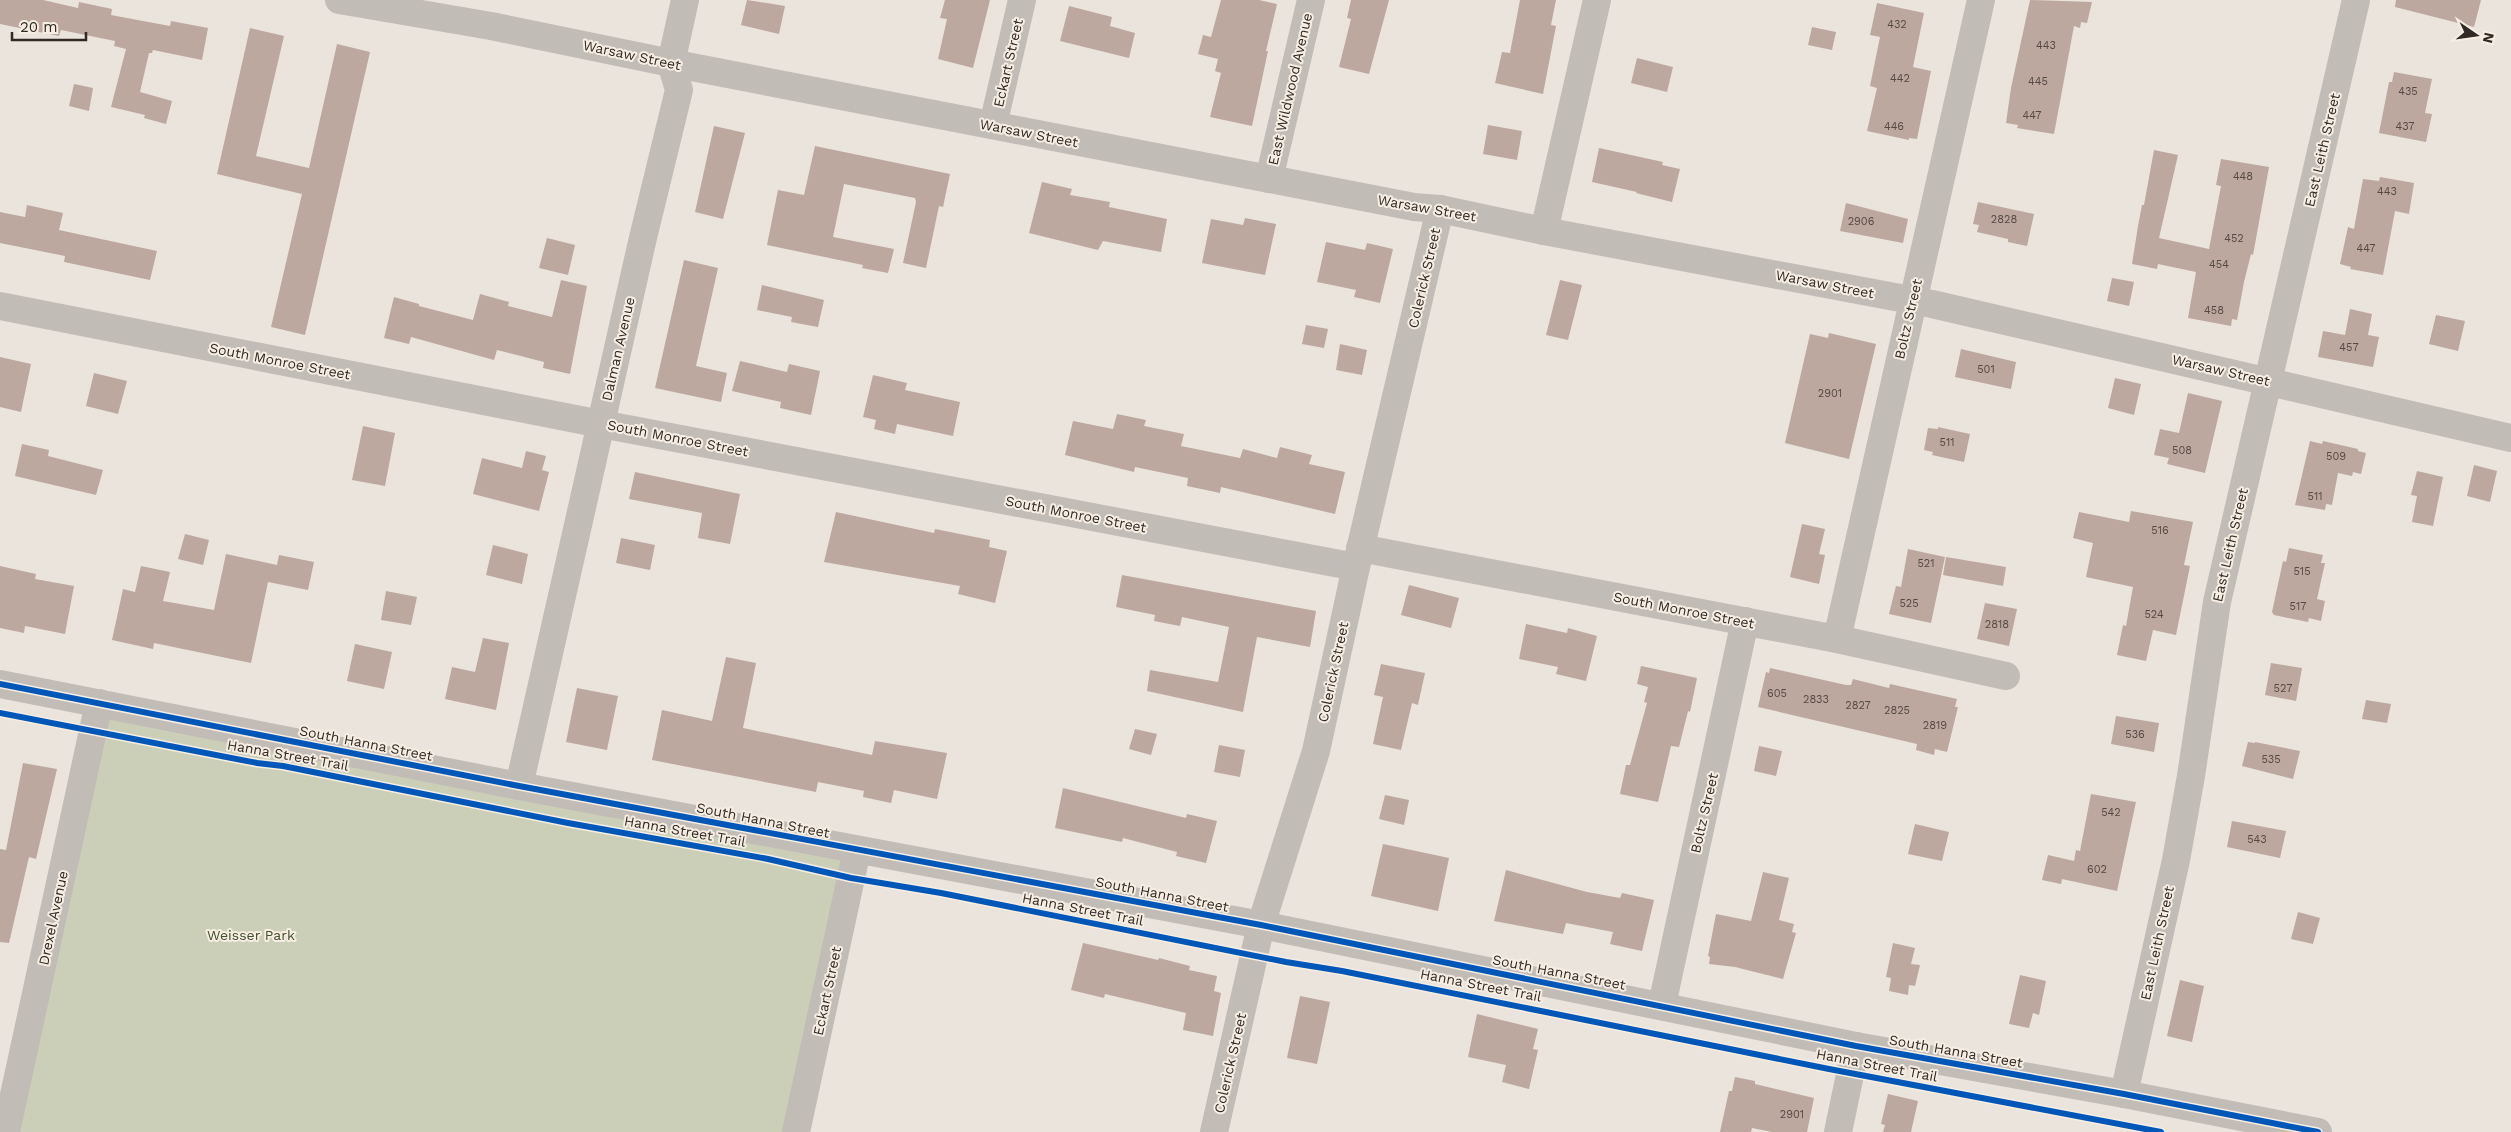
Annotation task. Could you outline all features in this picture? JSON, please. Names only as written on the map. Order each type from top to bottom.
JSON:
[{"type":"street","name":"Warsaw Street","points":[[339,0],[491,26],[993,126],[1414,207],[1440,209],[1544,232],[1912,300],[2511,438]]},
{"type":"street","name":"Dalman Avenue","points":[[519,786],[679,90],[671,63],[685,0]]},
{"type":"street","name":"Eckart Street","points":[[993,126],[1022,0]]},
{"type":"street","name":"East Wildwood Avenue","points":[[1269,179],[1310,0]]},
{"type":"street","points":[[1544,232],[1597,0]]},
{"type":"street","name":"Boltz Street","points":[[1837,639],[1981,0]]},
{"type":"street","name":"East Leith Street","points":[[2124,1094],[2177,851],[2191,776],[2217,602],[2356,0]]},
{"type":"street","name":"Colerick Street","points":[[1214,1132],[1261,926],[1316,751],[1358,557],[1440,209]]},
{"type":"street","name":"South Monroe Street","points":[[0,306],[601,424],[1358,557],[1745,621],[2006,676]]},
{"type":"street","name":"Boltz Street","points":[[1662,1005],[1745,621]]},
{"type":"street","name":"South Hanna Street","points":[[0,684],[519,786],[1261,926],[1662,1005],[1856,1046],[2124,1094],[2318,1132]]},
{"type":"street","name":"Drexel Avenue","points":[[6,1132],[99,703]]},
{"type":"street","name":"Eckart Street","points":[[796,1132],[857,850]]},
{"type":"street","points":[[1838,1132],[1856,1046]]},
{"type":"green space","name":"Weisser Park","points":[[99,703],[857,850],[796,1132],[6,1132]]},
{"type":"building","points":[[0,0],[43,0],[78,8],[79,2],[112,9],[111,15],[170,26],[171,21],[208,28],[202,60],[153,50],[152,53],[149,53],[140,92],[172,101],[166,124],[144,118],[145,115],[111,107],[126,49],[114,46],[115,41],[61,30],[59,36],[0,24]]},
{"type":"building","points":[[747,0],[785,6],[779,34],[741,25]]},
{"type":"building","points":[[945,0],[990,0],[973,68],[938,59],[947,19],[940,18]]},
{"type":"building","points":[[1221,0],[1259,0],[1277,4],[1252,126],[1210,117],[1221,73],[1215,71],[1218,59],[1198,54],[1203,35],[1211,37]]},
{"type":"building","points":[[1351,0],[1389,0],[1369,74],[1339,67],[1351,19],[1347,18]]},
{"type":"building","points":[[1520,0],[1556,0],[1551,25],[1556,26],[1543,94],[1495,83],[1502,52],[1510,53]]},
{"type":"building","points":[[2030,0],[2092,2],[2087,23],[2081,22],[2080,28],[2074,26],[2054,134],[2017,128],[2018,125],[2006,123],[2011,88]]},
{"type":"building","points":[[2396,0],[2481,0],[2474,27],[2395,7]]},
{"type":"building","points":[[1877,3],[1924,13],[1913,67],[1931,71],[1917,139],[1909,138],[1909,140],[1867,131],[1877,88],[1870,86],[1880,37],[1870,35]]},
{"type":"building","points":[[1069,6],[1112,17],[1110,26],[1135,33],[1129,58],[1060,41]]},
{"type":"building","points":[[1812,27],[1836,32],[1832,50],[1808,45]]},
{"type":"building","points":[[250,28],[284,36],[256,156],[309,168],[337,44],[370,52],[305,335],[271,327],[302,194],[217,174]]},
{"type":"building","points":[[1637,58],[1673,67],[1667,92],[1631,83]]},
{"type":"building","points":[[2394,72],[2432,79],[2425,113],[2432,114],[2426,142],[2379,133],[2389,82],[2392,82]]},
{"type":"building","points":[[74,84],[93,88],[89,111],[69,106]]},
{"type":"building","points":[[1488,125],[1522,131],[1517,160],[1483,154]]},
{"type":"building","points":[[714,126],[745,133],[723,219],[695,212]]},
{"type":"building","points":[[815,146],[950,174],[943,207],[939,206],[926,268],[903,263],[916,202],[915,198],[844,184],[833,237],[894,249],[888,273],[862,268],[863,265],[767,245],[778,190],[804,195]]},
{"type":"building","points":[[1599,148],[1663,162],[1662,165],[1680,169],[1672,202],[1592,182]]},
{"type":"building","points":[[2154,150],[2178,155],[2159,238],[2209,249],[2221,186],[2216,185],[2221,159],[2269,167],[2253,255],[2251,254],[2244,282],[2237,320],[2232,319],[2231,326],[2188,318],[2196,272],[2158,264],[2157,269],[2132,264]]},
{"type":"building","points":[[2380,177],[2414,183],[2409,214],[2395,211],[2383,275],[2350,269],[2351,267],[2340,264],[2348,227],[2354,229],[2363,179],[2379,181]]},
{"type":"building","points":[[1042,182],[1072,189],[1070,195],[1110,202],[1109,207],[1167,219],[1161,252],[1103,241],[1098,250],[1029,233]]},
{"type":"building","points":[[1978,202],[2034,214],[2027,246],[2008,242],[2008,239],[1977,232],[1979,225],[1973,224]]},
{"type":"building","points":[[1846,203],[1908,219],[1903,243],[1840,231]]},
{"type":"building","points":[[27,205],[63,213],[59,230],[157,251],[150,280],[64,262],[65,256],[0,243],[0,212],[25,217]]},
{"type":"building","points":[[1245,218],[1276,224],[1265,275],[1202,263],[1211,219],[1243,225]]},
{"type":"building","points":[[547,238],[575,245],[568,275],[539,268]]},
{"type":"building","points":[[1326,242],[1365,250],[1367,243],[1393,249],[1380,303],[1354,297],[1356,290],[1317,282]]},
{"type":"building","points":[[684,260],[718,268],[696,366],[727,373],[721,402],[655,388]]},
{"type":"building","points":[[2112,278],[2134,282],[2129,306],[2107,301]]},
{"type":"building","points":[[561,280],[587,286],[570,374],[543,368],[544,362],[497,350],[494,360],[411,337],[409,344],[384,338],[394,297],[419,304],[419,306],[473,320],[480,294],[509,302],[508,306],[552,317]]},
{"type":"building","points":[[1560,280],[1582,285],[1568,340],[1546,335]]},
{"type":"building","points":[[762,285],[824,300],[818,327],[791,322],[792,317],[757,310]]},
{"type":"building","points":[[2350,309],[2372,314],[2368,335],[2379,337],[2373,367],[2318,357],[2323,331],[2345,335]]},
{"type":"building","points":[[2436,315],[2465,321],[2458,351],[2429,344]]},
{"type":"building","points":[[1306,325],[1328,329],[1324,348],[1302,344]]},
{"type":"building","points":[[1829,333],[1876,344],[1849,459],[1785,443],[1810,334],[1828,338]]},
{"type":"building","points":[[1340,344],[1367,350],[1362,375],[1336,370]]},
{"type":"building","points":[[1961,349],[2016,362],[2011,389],[1955,377]]},
{"type":"building","points":[[0,357],[31,364],[21,412],[0,407]]},
{"type":"building","points":[[740,361],[787,372],[789,364],[820,371],[811,415],[780,408],[781,402],[732,391]]},
{"type":"building","points":[[94,373],[127,381],[118,414],[86,406]]},
{"type":"building","points":[[873,375],[907,383],[905,390],[960,402],[953,436],[897,424],[895,434],[874,429],[876,420],[863,417]]},
{"type":"building","points":[[2115,378],[2141,384],[2134,415],[2108,408]]},
{"type":"building","points":[[2188,393],[2222,401],[2205,473],[2167,464],[2169,458],[2154,455],[2160,429],[2179,433]]},
{"type":"building","points":[[1117,414],[1146,420],[1144,426],[1184,434],[1181,446],[1240,458],[1243,449],[1277,458],[1280,447],[1312,455],[1309,464],[1345,472],[1335,514],[1221,487],[1220,493],[1187,486],[1188,478],[1135,467],[1134,472],[1065,455],[1073,421],[1113,429]]},
{"type":"building","points":[[363,426],[395,433],[385,486],[352,480]]},
{"type":"building","points":[[1938,427],[1970,434],[1964,462],[1932,455],[1933,452],[1924,450],[1928,428],[1938,429]]},
{"type":"building","points":[[2310,441],[2322,444],[2323,441],[2358,449],[2358,451],[2366,453],[2361,474],[2353,472],[2352,476],[2338,473],[2332,505],[2326,504],[2325,510],[2295,505]]},
{"type":"building","points":[[22,444],[49,450],[48,456],[103,470],[96,495],[15,476]]},
{"type":"building","points":[[526,451],[546,456],[542,470],[549,472],[539,511],[473,494],[482,458],[522,468]]},
{"type":"building","points":[[2474,465],[2497,471],[2490,502],[2467,496]]},
{"type":"building","points":[[2417,471],[2443,477],[2433,526],[2412,522],[2417,496],[2411,495]]},
{"type":"building","points":[[635,472],[740,494],[730,544],[698,538],[702,513],[629,499]]},
{"type":"building","points":[[2131,511],[2193,522],[2184,565],[2190,566],[2176,635],[2153,630],[2146,661],[2117,655],[2123,625],[2126,626],[2133,587],[2086,577],[2093,543],[2073,538],[2079,512],[2129,522]]},
{"type":"building","points":[[836,512],[934,533],[935,529],[990,540],[989,547],[1007,551],[995,603],[958,594],[960,586],[824,562]]},
{"type":"building","points":[[1802,524],[1825,529],[1819,554],[1825,555],[1819,584],[1790,577]]},
{"type":"building","points":[[185,534],[209,540],[203,565],[178,559]]},
{"type":"building","points":[[621,538],[655,545],[650,570],[616,563]]},
{"type":"building","points":[[493,545],[528,554],[522,584],[486,575]]},
{"type":"building","points":[[2289,548],[2323,555],[2321,563],[2325,563],[2317,599],[2325,601],[2321,621],[2309,618],[2308,622],[2274,615],[2272,612],[2283,561],[2286,562]]},
{"type":"building","points":[[1908,549],[1945,557],[1931,623],[1889,614],[1896,586],[1901,587]]},
{"type":"building","points":[[226,554],[277,565],[279,555],[314,562],[308,590],[268,582],[251,663],[154,643],[153,649],[112,640],[123,589],[135,592],[141,566],[170,572],[163,601],[214,610]]},
{"type":"building","points":[[1946,557],[2006,567],[2003,586],[1943,575]]},
{"type":"building","points":[[0,566],[36,574],[35,579],[74,586],[65,634],[25,626],[24,633],[0,628]]},
{"type":"building","points":[[1122,575],[1316,611],[1310,647],[1257,637],[1243,712],[1147,691],[1150,670],[1218,682],[1229,627],[1182,617],[1180,626],[1154,621],[1155,615],[1116,607]]},
{"type":"building","points":[[1409,585],[1459,598],[1451,628],[1401,615]]},
{"type":"building","points":[[386,591],[417,597],[411,625],[381,620]]},
{"type":"building","points":[[1985,603],[2017,609],[2009,646],[1977,639]]},
{"type":"building","points":[[1526,624],[1567,633],[1568,628],[1597,636],[1586,681],[1556,674],[1558,667],[1519,659]]},
{"type":"building","points":[[483,638],[509,643],[496,710],[445,699],[452,667],[475,672]]},
{"type":"building","points":[[355,644],[392,652],[384,689],[347,681]]},
{"type":"building","points":[[726,657],[756,663],[743,728],[872,755],[875,741],[947,753],[937,799],[894,790],[891,803],[863,797],[864,791],[818,782],[816,792],[652,760],[662,710],[712,721]]},
{"type":"building","points":[[2271,663],[2302,668],[2296,701],[2265,695]]},
{"type":"building","points":[[1381,664],[1425,673],[1418,705],[1412,703],[1401,750],[1373,744],[1383,697],[1374,695]]},
{"type":"building","points":[[1641,666],[1697,678],[1690,712],[1688,711],[1679,747],[1671,746],[1658,802],[1620,794],[1626,765],[1630,765],[1647,703],[1644,702],[1648,687],[1637,684]]},
{"type":"building","points":[[1770,668],[1846,685],[1851,685],[1853,679],[1889,688],[1890,684],[1957,699],[1955,707],[1958,707],[1947,752],[1935,749],[1934,755],[1916,750],[1917,744],[1758,707],[1766,672],[1769,673]]},
{"type":"building","points":[[577,688],[618,696],[607,750],[566,742]]},
{"type":"building","points":[[2366,700],[2391,704],[2387,723],[2362,719]]},
{"type":"building","points":[[2116,716],[2159,723],[2154,752],[2111,744]]},
{"type":"building","points":[[1135,729],[1157,734],[1151,755],[1129,749]]},
{"type":"building","points":[[2248,742],[2300,751],[2293,779],[2242,766]]},
{"type":"building","points":[[1219,745],[1245,750],[1240,777],[1214,772]]},
{"type":"building","points":[[1759,746],[1782,751],[1776,776],[1754,771]]},
{"type":"building","points":[[23,763],[57,769],[36,859],[29,857],[9,943],[0,942],[0,849],[6,850]]},
{"type":"building","points":[[1063,788],[1186,818],[1187,814],[1217,821],[1206,863],[1176,856],[1177,852],[1123,838],[1122,842],[1055,828]]},
{"type":"building","points":[[2091,794],[2136,802],[2117,891],[2062,879],[2061,884],[2042,880],[2048,855],[2074,861],[2076,850],[2080,851]]},
{"type":"building","points":[[1385,795],[1409,800],[1404,825],[1379,819]]},
{"type":"building","points":[[2232,821],[2286,831],[2280,858],[2227,847]]},
{"type":"building","points":[[1915,824],[1949,832],[1942,861],[1908,854]]},
{"type":"building","points":[[1383,844],[1449,858],[1438,911],[1371,896]]},
{"type":"building","points":[[1506,870],[1587,892],[1620,898],[1622,893],[1654,900],[1642,951],[1610,944],[1613,932],[1566,923],[1563,934],[1494,921]]},
{"type":"building","points":[[1763,872],[1789,878],[1779,920],[1794,924],[1792,932],[1796,933],[1783,979],[1735,967],[1709,964],[1710,957],[1708,956],[1716,914],[1751,921]]},
{"type":"building","points":[[2298,912],[2320,918],[2313,944],[2291,939]]},
{"type":"building","points":[[1083,943],[1158,960],[1159,958],[1190,966],[1189,970],[1217,976],[1214,991],[1221,993],[1213,1036],[1183,1030],[1186,1013],[1105,994],[1104,998],[1071,990]]},
{"type":"building","points":[[1893,943],[1915,948],[1911,964],[1920,965],[1915,986],[1909,985],[1908,995],[1889,991],[1891,978],[1886,977]]},
{"type":"building","points":[[2020,975],[2046,981],[2039,1015],[2033,1013],[2029,1028],[2009,1024]]},
{"type":"building","points":[[2180,980],[2204,986],[2192,1042],[2167,1036]]},
{"type":"building","points":[[1300,996],[1330,1002],[1317,1064],[1287,1058]]},
{"type":"building","points":[[1477,1014],[1538,1029],[1533,1049],[1538,1050],[1529,1089],[1502,1082],[1506,1065],[1468,1057]]},
{"type":"building","points":[[1735,1077],[1755,1081],[1755,1084],[1814,1098],[1807,1132],[1772,1132],[1752,1128],[1751,1132],[1720,1132],[1729,1091],[1732,1091]]},
{"type":"building","points":[[1888,1094],[1918,1101],[1911,1132],[1883,1132],[1885,1125],[1881,1124]]},
{"type":"cycle path","name":"Hanna Street Trail","points":[[0,684],[519,786],[1261,925],[1856,1046],[2124,1094],[2318,1132]]},
{"type":"cycle path","name":"Hanna Street Trail","points":[[0,713],[257,763],[283,766],[568,823],[768,859],[851,878],[941,893],[1829,1069],[2161,1132]]}]
